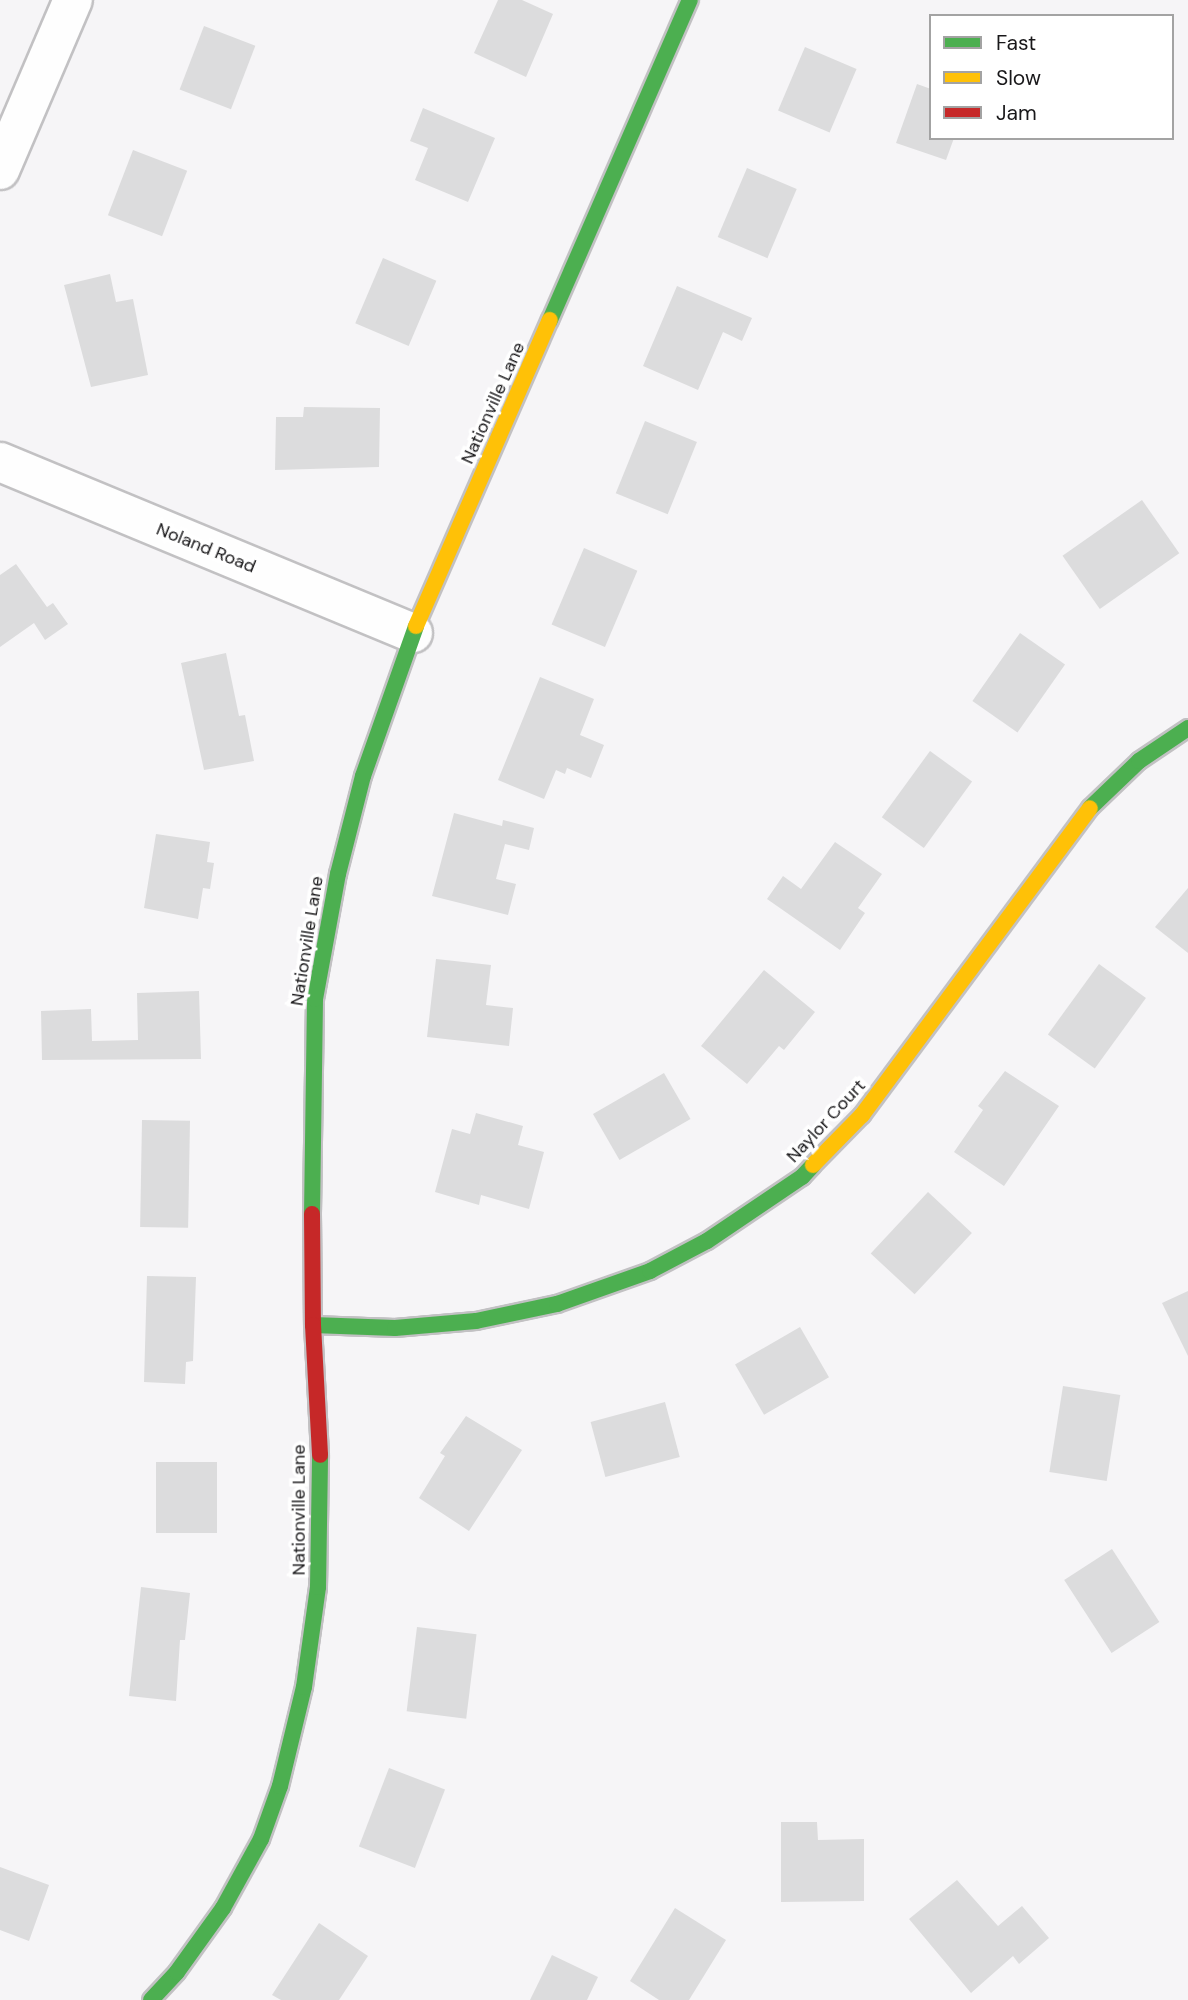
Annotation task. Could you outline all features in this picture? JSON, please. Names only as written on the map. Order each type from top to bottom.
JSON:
[{"type":"street","points":[[0,170],[73,0]]},
{"type":"street","name":"Nationville Lane","points":[[150,2000],[177,1972],[223,1908],[261,1839],[280,1786],[304,1687],[318,1587],[322,1485],[313,1325],[311,1127],[315,999],[338,874],[363,776],[412,633],[690,0]]},
{"type":"street","name":"Noland Road","points":[[0,462],[412,633]]},
{"type":"street","name":"Naylor Court","points":[[313,1325],[395,1328],[477,1321],[557,1304],[650,1271],[708,1241],[802,1177],[862,1115],[1070,832],[1102,794],[1139,761],[1188,728]]},
{"type":"building","points":[[498,0],[522,0],[553,14],[526,77],[474,53]]},
{"type":"building","points":[[204,26],[255,46],[231,109],[180,89]]},
{"type":"building","points":[[805,47],[857,69],[830,132],[778,111]]},
{"type":"building","points":[[917,84],[929,88],[929,140],[953,140],[946,160],[896,143]]},
{"type":"building","points":[[423,108],[495,138],[468,202],[415,180],[428,148],[410,141]]},
{"type":"building","points":[[133,150],[187,171],[162,236],[108,215]]},
{"type":"building","points":[[747,168],[797,189],[767,258],[718,237]]},
{"type":"building","points":[[383,258],[436,281],[409,346],[355,323]]},
{"type":"building","points":[[110,274],[116,302],[133,299],[148,375],[91,387],[64,285]]},
{"type":"building","points":[[677,286],[752,318],[742,341],[723,332],[698,390],[643,366]]},
{"type":"building","points":[[304,407],[380,408],[379,467],[275,470],[276,417],[303,417]]},
{"type":"building","points":[[645,421],[697,442],[668,514],[616,493]]},
{"type":"building","points":[[1142,500],[1179,553],[1100,609],[1063,556]]},
{"type":"building","points":[[584,548],[637,571],[605,647],[552,624]]},
{"type":"building","points":[[16,564],[47,607],[53,603],[68,624],[45,640],[34,623],[0,647],[0,575]]},
{"type":"building","points":[[1020,633],[1065,665],[1017,733],[972,701]]},
{"type":"building","points":[[226,653],[239,716],[245,715],[254,761],[204,770],[181,663]]},
{"type":"building","points":[[540,677],[594,699],[580,735],[604,745],[591,778],[567,768],[565,774],[556,770],[544,799],[498,780]]},
{"type":"building","points":[[930,751],[972,782],[924,848],[882,817]]},
{"type":"building","points":[[454,813],[502,826],[503,820],[534,828],[529,850],[505,844],[496,879],[516,884],[508,915],[432,896]]},
{"type":"building","points":[[156,834],[210,842],[207,862],[214,863],[210,889],[203,888],[198,919],[144,908]]},
{"type":"building","points":[[835,842],[882,874],[858,908],[865,913],[840,950],[767,899],[783,876],[801,889]]},
{"type":"building","points":[[1188,888],[1188,953],[1155,927]]},
{"type":"building","points":[[436,959],[491,965],[486,1005],[513,1008],[509,1046],[427,1037]]},
{"type":"building","points":[[1099,964],[1146,998],[1095,1068],[1048,1034]]},
{"type":"building","points":[[764,970],[815,1012],[784,1050],[779,1046],[747,1084],[701,1046]]},
{"type":"building","points":[[199,991],[201,1059],[42,1060],[41,1011],[91,1009],[92,1041],[138,1040],[137,993]]},
{"type":"building","points":[[1005,1071],[1059,1106],[1004,1186],[954,1152],[983,1110],[978,1106]]},
{"type":"building","points":[[664,1073],[690,1119],[619,1160],[593,1114]]},
{"type":"building","points":[[476,1113],[523,1126],[518,1145],[544,1152],[529,1209],[481,1195],[479,1205],[435,1192],[452,1129],[470,1134]]},
{"type":"building","points":[[142,1120],[190,1121],[188,1228],[140,1227]]},
{"type":"building","points":[[928,1192],[972,1233],[915,1294],[871,1253]]},
{"type":"building","points":[[147,1276],[196,1277],[193,1361],[186,1362],[185,1384],[144,1382]]},
{"type":"building","points":[[1188,1291],[1188,1356],[1162,1303]]},
{"type":"building","points":[[800,1327],[829,1377],[764,1415],[735,1364]]},
{"type":"building","points":[[1063,1386],[1120,1395],[1107,1481],[1049,1472]]},
{"type":"building","points":[[665,1402],[680,1457],[605,1477],[591,1422]]},
{"type":"building","points":[[466,1416],[522,1450],[469,1531],[419,1498],[445,1456],[440,1453]]},
{"type":"building","points":[[156,1462],[217,1462],[217,1533],[156,1533]]},
{"type":"building","points":[[1112,1549],[1159,1622],[1112,1653],[1064,1580]]},
{"type":"building","points":[[141,1587],[190,1593],[185,1640],[180,1640],[176,1701],[129,1696]]},
{"type":"building","points":[[417,1627],[477,1634],[466,1719],[407,1711]]},
{"type":"building","points":[[389,1768],[445,1790],[415,1868],[359,1846]]},
{"type":"building","points":[[781,1822],[817,1822],[818,1840],[864,1839],[864,1901],[781,1902]]},
{"type":"building","points":[[0,1867],[49,1885],[29,1941],[0,1930]]},
{"type":"building","points":[[957,1880],[998,1926],[1022,1906],[1049,1938],[1019,1964],[1013,1956],[971,1993],[909,1919]]},
{"type":"building","points":[[675,1908],[726,1940],[689,2000],[659,2000],[630,1981]]},
{"type":"building","points":[[319,1923],[368,1956],[339,2000],[281,2000],[272,1995]]},
{"type":"building","points":[[552,1955],[598,1977],[587,2000],[530,2000]]},
{"type":"traffic: fast","points":[[550,320],[690,0]]},
{"type":"traffic: fast","points":[[312,1214],[315,999],[338,874],[363,776],[416,626]]},
{"type":"traffic: fast","points":[[1090,808],[1139,761],[1188,728]]},
{"type":"traffic: fast","points":[[313,1325],[395,1328],[476,1321],[557,1304],[650,1271],[707,1241],[802,1177],[813,1165]]},
{"type":"traffic: fast","points":[[151,2000],[177,1972],[223,1908],[261,1839],[280,1786],[304,1687],[318,1587],[320,1455]]},
{"type":"traffic: slow","points":[[416,626],[550,320]]},
{"type":"traffic: slow","points":[[813,1165],[862,1115],[1090,808]]},
{"type":"traffic: jam","points":[[312,1214],[313,1325],[320,1455]]}]
